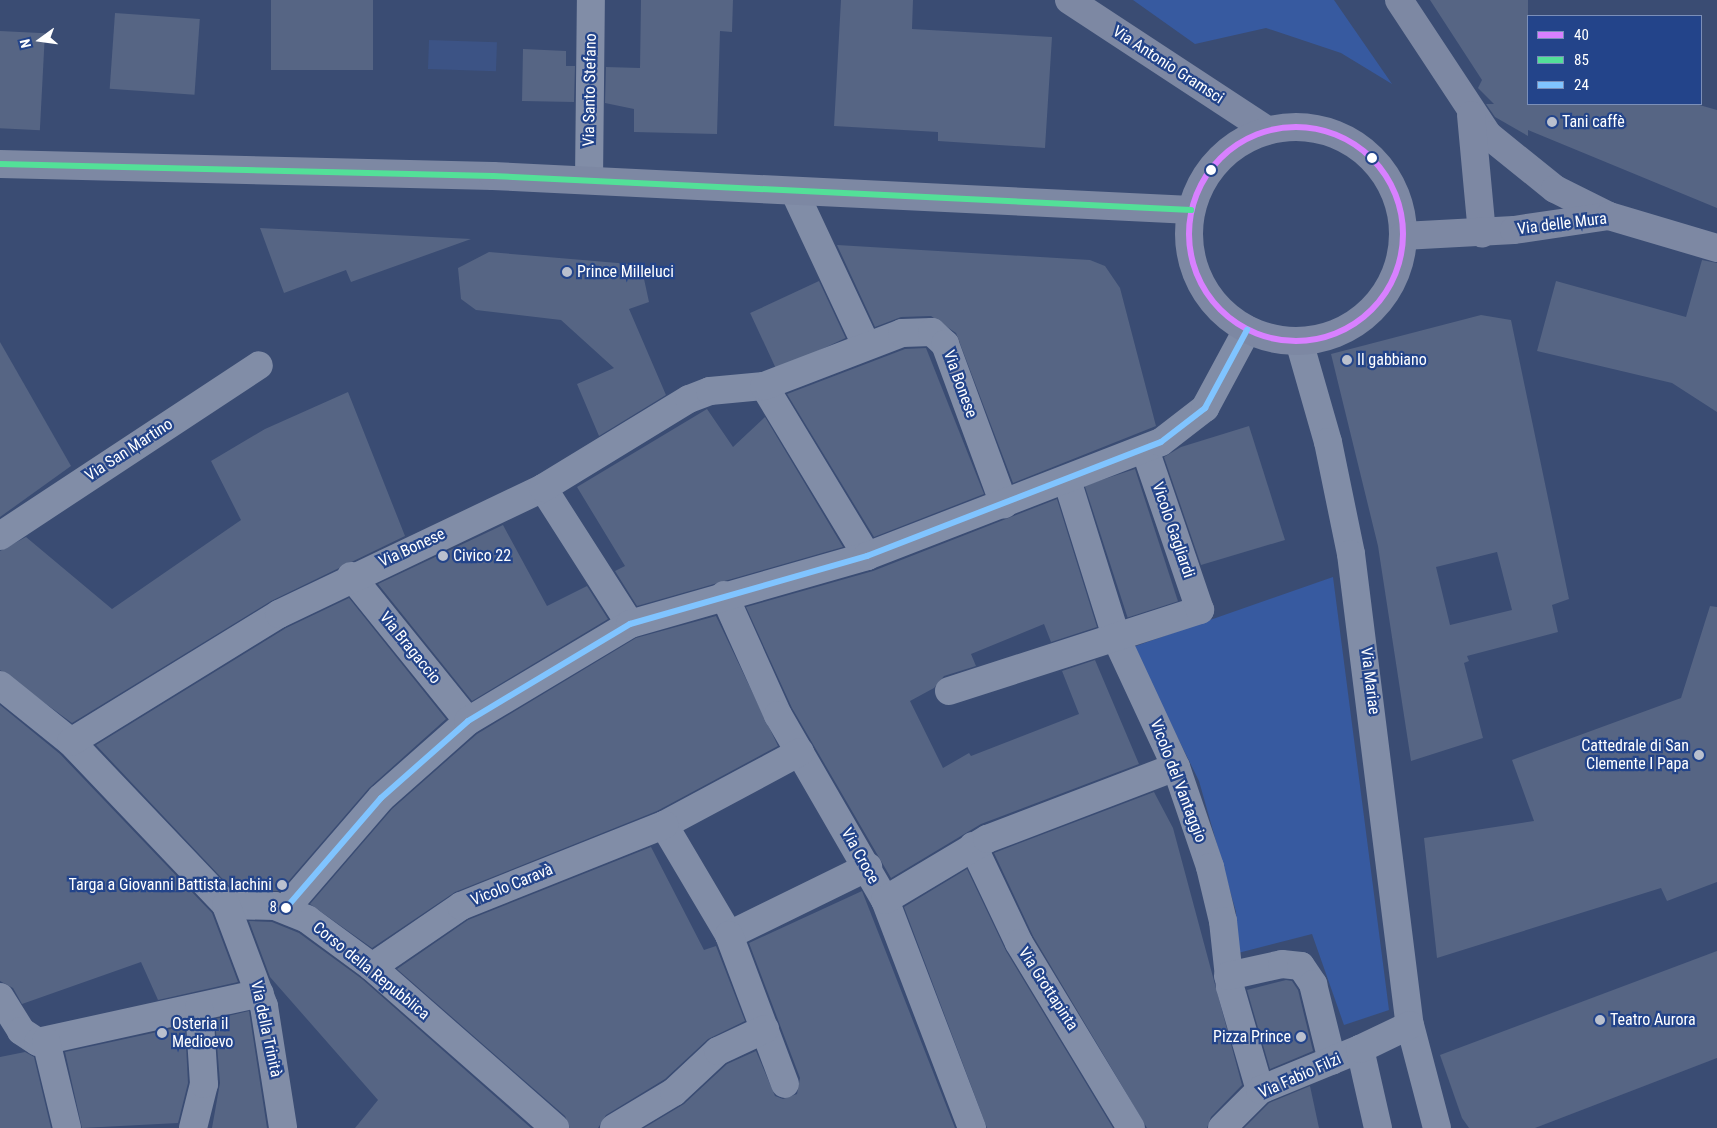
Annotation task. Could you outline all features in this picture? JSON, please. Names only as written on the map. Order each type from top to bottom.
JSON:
[{"type":"street","name":"Via Santo Stefano","points":[[589,180],[591,0]]},
{"type":"street","name":"Via Antonio Gramsci","points":[[1069,0],[1267,130]]},
{"type":"street","points":[[1399,0],[1442,61],[1471,115],[1532,173],[1609,216]]},
{"type":"street","points":[[1471,115],[1482,233]]},
{"type":"street","points":[[1299,126],[1332,132],[1361,149],[1384,173],[1399,202],[1403,236],[1389,288],[1373,309],[1351,326],[1326,337],[1299,341],[1247,330],[1224,314],[1206,292],[1188,238],[1192,210],[1201,184],[1218,160],[1240,142],[1267,130],[1299,126]]},
{"type":"street","points":[[0,164],[589,180],[1192,210]]},
{"type":"street","points":[[794,191],[866,345]]},
{"type":"street","name":"Via delle Mura","points":[[1403,236],[1482,233],[1609,216],[1717,248]]},
{"type":"street","name":"Via Bonese","points":[[71,742],[279,614],[351,576],[543,488],[689,399],[710,391],[764,386],[866,345],[922,330],[945,344],[1004,504]]},
{"type":"street","points":[[0,685],[71,742],[226,905],[286,908],[382,798],[468,721],[630,624],[724,595],[867,556],[1145,450],[1178,432],[1204,408],[1247,330]]},
{"type":"street","name":"Via Mariae","points":[[1299,341],[1334,470],[1358,595],[1410,1025],[1437,1128]]},
{"type":"street","name":"Via San Martino","points":[[0,536],[259,365]]},
{"type":"street","points":[[764,386],[867,556]]},
{"type":"street","name":"Vicolo Gagliardi","points":[[1117,640],[1200,610],[1145,450]]},
{"type":"street","name":"Vicolo del Vantaggio","points":[[1067,480],[1117,640],[1176,767],[1214,880],[1228,976],[1260,1090]]},
{"type":"street","points":[[543,488],[630,624]]},
{"type":"street","name":"Via Bragaccio","points":[[351,576],[468,721]]},
{"type":"street","name":"Via Croce","points":[[724,595],[768,694],[868,867],[885,900],[972,1128]]},
{"type":"street","points":[[949,691],[1117,640]]},
{"type":"street","name":"Vicolo Caravà","points":[[372,967],[461,906],[664,825],[800,752]]},
{"type":"street","points":[[885,900],[974,846],[1176,767]]},
{"type":"street","points":[[664,825],[729,936],[785,1084]]},
{"type":"street","name":"Via Grottapinta","points":[[974,846],[1019,943],[1131,1128]]},
{"type":"street","points":[[729,936],[868,867]]},
{"type":"street","name":"Via della Trinità","points":[[226,905],[260,993],[283,1128]]},
{"type":"street","name":"Corso della Repubblica","points":[[286,908],[372,967],[555,1128]]},
{"type":"street","points":[[1228,976],[1282,964],[1302,966],[1313,984],[1332,1061]]},
{"type":"street","points":[[0,997],[26,1036],[46,1041],[260,993]]},
{"type":"street","points":[[193,1128],[204,1084],[199,1007]]},
{"type":"street","name":"Via Fabio Filzi","points":[[1222,1128],[1260,1090],[1360,1049],[1410,1025]]},
{"type":"street","points":[[614,1128],[684,1085],[718,1051],[765,1029]]},
{"type":"street","points":[[46,1041],[67,1128]]},
{"type":"street","points":[[1360,1049],[1378,1128]]},
{"type":"shaded area","points":[[1133,0],[1334,0],[1392,84],[1341,53],[1266,28],[1195,44]]},
{"type":"shaded area","points":[[429,40],[497,42],[496,71],[428,69]]},
{"type":"shaded area","points":[[1333,577],[1389,1010],[1344,1025],[1312,934],[1238,953],[1236,912],[1199,781],[1133,647]]},
{"type":"building","points":[[271,0],[373,0],[373,70],[271,70]]},
{"type":"building","points":[[641,0],[733,0],[732,32],[720,31],[717,134],[634,132],[634,109],[605,103],[606,67],[640,68]]},
{"type":"building","points":[[841,0],[913,0],[912,29],[1052,37],[1045,148],[938,141],[938,132],[834,126]]},
{"type":"building","points":[[1430,0],[1528,0],[1527,105],[1700,105],[1717,110],[1717,208],[1528,130],[1528,136],[1495,117],[1486,104],[1494,104],[1478,88],[1482,80]]},
{"type":"building","points":[[115,13],[200,19],[194,95],[110,89]]},
{"type":"building","points":[[0,31],[45,33],[40,130],[0,128]]},
{"type":"building","points":[[523,49],[566,51],[566,66],[575,66],[574,102],[522,101]]},
{"type":"building","points":[[260,228],[471,239],[351,282],[346,270],[284,293]]},
{"type":"building","points":[[837,245],[1090,260],[1105,266],[1120,288],[1156,426],[1013,483],[956,333],[931,316],[901,317],[875,327]]},
{"type":"building","points":[[489,252],[641,265],[649,302],[629,309],[666,395],[599,436],[577,384],[614,368],[561,320],[476,310],[461,299],[458,268]]},
{"type":"building","points":[[1702,260],[1717,263],[1717,412],[1672,383],[1537,351],[1556,281],[1686,317]]},
{"type":"building","points":[[819,281],[846,338],[777,370],[750,313]]},
{"type":"building","points":[[1481,315],[1511,320],[1569,599],[1552,605],[1558,632],[1467,656],[1469,661],[1464,663],[1483,738],[1411,761],[1378,546],[1331,354]],"holes":[[[1497,552],[1512,610],[1450,625],[1436,567]]]},
{"type":"building","points":[[0,342],[71,466],[0,517]]},
{"type":"building","points":[[926,348],[984,494],[874,537],[787,394],[905,349]]},
{"type":"building","points":[[348,392],[405,536],[271,601],[72,723],[0,670],[0,551],[26,537],[112,609],[241,520],[211,461],[265,429]]},
{"type":"building","points":[[707,409],[733,447],[765,417],[843,547],[637,606],[615,571],[625,566],[577,487]]},
{"type":"building","points":[[1249,426],[1285,540],[1201,565],[1164,457],[1181,447]]},
{"type":"building","points":[[1135,469],[1178,601],[1128,618],[1085,485]]},
{"type":"building","points":[[1057,499],[1097,627],[1051,642],[1044,624],[971,654],[976,666],[944,676],[934,688],[910,701],[943,768],[969,753],[971,756],[1079,714],[1062,671],[1095,660],[1139,764],[981,824],[891,878],[792,708],[746,607],[873,571]]},
{"type":"building","points":[[503,525],[547,606],[587,586],[608,619],[472,701],[378,584]]},
{"type":"building","points":[[349,598],[446,719],[369,788],[280,891],[233,890],[96,745],[286,628]]},
{"type":"building","points":[[1710,606],[1717,607],[1717,882],[1667,901],[1661,888],[1437,958],[1424,838],[1534,821],[1512,760],[1681,698]]},
{"type":"building","points":[[716,616],[778,746],[657,811],[455,892],[372,948],[310,904],[392,809],[477,734],[636,638]]},
{"type":"building","points":[[0,705],[60,754],[212,913],[238,982],[158,1000],[141,962],[22,1004],[13,988],[0,981]]},
{"type":"building","points":[[1154,792],[1173,828],[1242,1085],[1211,1117],[1207,1128],[1147,1128],[1033,936],[994,853]]},
{"type":"building","points":[[651,847],[704,950],[716,946],[745,1021],[708,1039],[665,1079],[606,1115],[598,1128],[570,1128],[565,1116],[397,969],[468,920]]},
{"type":"building","points":[[967,869],[1006,951],[1113,1128],[987,1128],[904,907]]},
{"type":"building","points":[[862,891],[955,1128],[644,1128],[684,1104],[727,1064],[756,1051],[775,1096],[783,1099],[797,1094],[800,1078],[749,943]]},
{"type":"building","points":[[249,921],[272,922],[299,933],[362,979],[531,1128],[355,1128],[378,1100],[270,977]]},
{"type":"building","points":[[1717,951],[1717,1058],[1535,1128],[1469,1128],[1462,1118],[1440,1055]]},
{"type":"building","points":[[1286,980],[1292,981],[1298,990],[1313,1051],[1270,1069],[1247,990]]},
{"type":"building","points":[[249,1011],[267,1128],[212,1128],[220,1083],[215,1019]]},
{"type":"building","points":[[185,1026],[188,1083],[178,1123],[82,1128],[65,1052]]},
{"type":"building","points":[[25,1052],[34,1057],[51,1128],[0,1128],[0,1057]]},
{"type":"building","points":[[1310,1086],[1319,1128],[1244,1128],[1269,1103]]},
{"type":"transit line","name":"40","points":[[1296,127],[1317,129],[1337,135],[1355,145],[1372,158],[1385,175],[1395,193],[1401,213],[1403,234],[1401,255],[1395,275],[1385,293],[1372,310],[1355,323],[1337,333],[1317,339],[1296,341],[1275,339],[1255,333],[1237,323],[1220,310],[1207,293],[1197,275],[1191,255],[1189,234],[1191,213],[1197,193],[1207,175],[1220,158],[1237,145],[1255,135],[1275,129],[1296,127]]},
{"type":"transit line","name":"85","points":[[0,164],[493,176],[1191,210]]},
{"type":"transit line","name":"24","points":[[286,908],[381,798],[468,721],[630,624],[867,556],[1161,442],[1205,408],[1247,330]]},
{"type":"place","name":"Tani caffè","points":[[1552,122]]},
{"type":"place","name":"Prince Milleluci","points":[[567,272]]},
{"type":"place","name":"Il gabbiano","points":[[1347,360]]},
{"type":"place","name":"Civico 22","points":[[443,556]]},
{"type":"place","name":"Cattedrale di San Clemente I Papa","points":[[1699,755]]},
{"type":"place","name":"Targa a Giovanni Battista Iachini","points":[[282,885]]},
{"type":"place","name":"8","points":[[286,908]]},
{"type":"place","name":"Teatro Aurora","points":[[1600,1020]]},
{"type":"place","name":"Osteria il Medioevo","points":[[162,1033]]},
{"type":"place","name":"Pizza Prince","points":[[1301,1037]]}]
